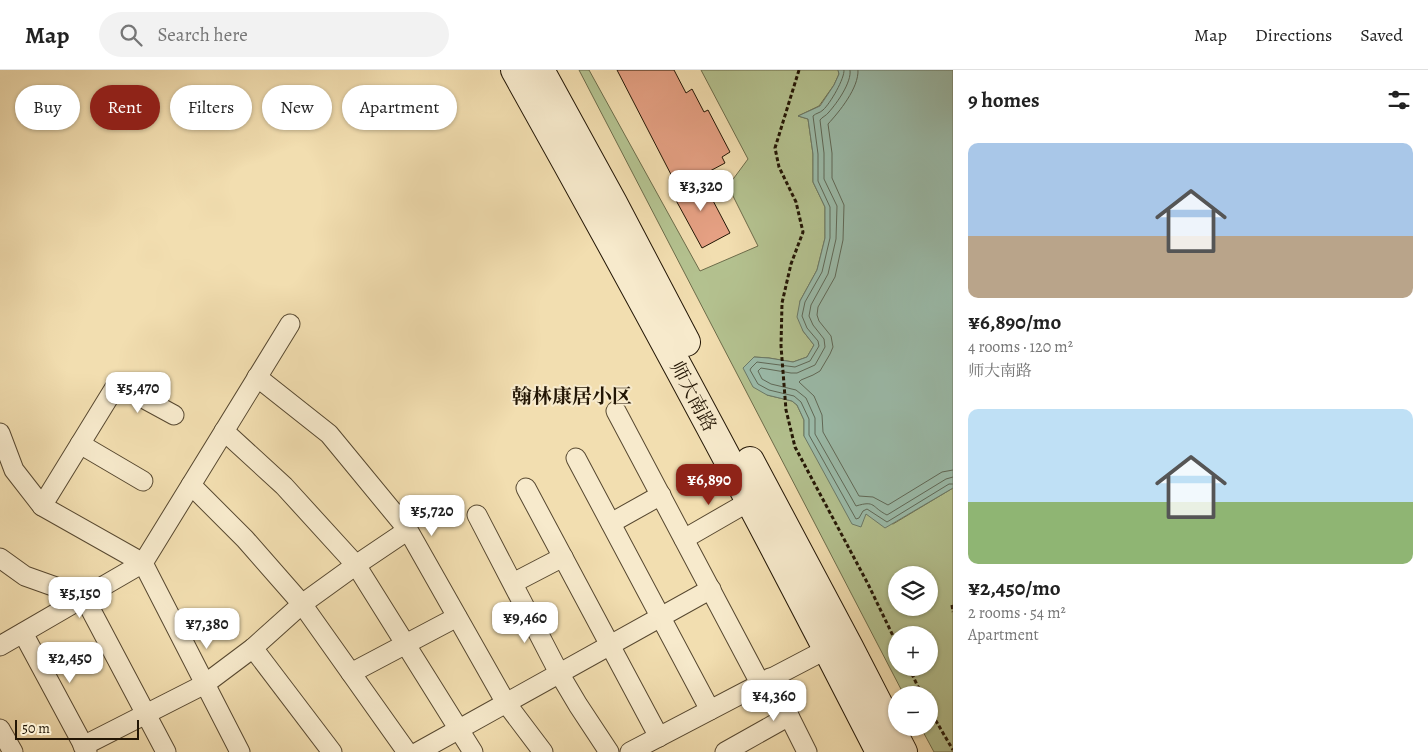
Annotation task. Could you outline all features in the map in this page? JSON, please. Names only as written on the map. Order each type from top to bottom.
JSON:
[{"type":"main road","name":"师大南路","points":[[515,70],[597,216],[750,501],[880,752]]},
{"type":"main road","name":"师大南路","points":[[540,70],[613,203],[903,752]]},
{"type":"street","points":[[0,646],[143,563],[290,324]]},
{"type":"street","points":[[258,377],[329,434],[408,530],[506,703],[543,752]]},
{"type":"street","points":[[42,506],[117,384],[174,415]]},
{"type":"street","points":[[616,411],[710,589],[765,681],[789,716],[807,752]]},
{"type":"street","points":[[224,430],[284,486],[356,565],[473,752]]},
{"type":"street","points":[[0,433],[14,470],[42,506],[143,563],[240,752]]},
{"type":"street","points":[[80,444],[143,480]]},
{"type":"street","points":[[576,458],[710,710]]},
{"type":"street","points":[[191,485],[245,539],[302,604],[407,752]]},
{"type":"street","points":[[526,488],[659,737]]},
{"type":"street","points":[[611,523],[661,496]]},
{"type":"street","points":[[684,539],[750,501]]},
{"type":"street","points":[[477,515],[560,673],[578,705],[609,752]]},
{"type":"street","points":[[24,633],[85,749],[146,714],[205,684],[253,648],[302,604],[408,530]]},
{"type":"street","points":[[513,583],[563,557]]},
{"type":"street","points":[[0,558],[25,576],[84,597],[166,752]]},
{"type":"street","points":[[418,752],[710,589]]},
{"type":"street","points":[[351,673],[457,617]]},
{"type":"street","points":[[253,648],[332,752]]},
{"type":"street","points":[[630,752],[827,649]]},
{"type":"street","points":[[725,752],[789,716]]},
{"type":"street","points":[[0,729],[12,752]]},
{"type":"path","points":[[799,70],[775,148],[779,167],[796,202],[803,232],[791,264],[782,303],[780,346],[786,410],[795,446],[888,626]]},
{"type":"path","points":[[952,605],[953,612]]},
{"type":"path","points":[[938,724],[953,750]]},
{"type":"green space","points":[[579,70],[589,70],[700,271],[758,246],[728,186],[748,159],[701,70],[838,70],[839,74],[834,85],[819,106],[798,116],[808,119],[813,154],[813,182],[825,207],[825,238],[817,270],[800,301],[803,331],[814,345],[807,357],[793,362],[754,357],[767,395],[792,401],[797,405],[804,420],[804,436],[866,514],[893,524],[953,488],[953,752],[934,752],[925,736],[938,736],[938,686],[899,686],[894,676],[938,676],[938,626],[888,626],[888,664]]},
{"type":"water","points":[[838,70],[953,70],[953,488],[885,528],[866,514],[861,527],[852,524],[804,436],[804,420],[797,405],[792,401],[767,395],[753,387],[743,368],[754,357],[793,362],[807,357],[814,345],[803,331],[797,317],[800,301],[817,270],[825,238],[825,207],[813,182],[813,154],[808,119],[798,116],[820,106],[834,85],[839,74]]},
{"type":"building","points":[[617,70],[674,70],[686,93],[692,89],[704,112],[708,110],[730,152],[722,157],[725,163],[678,188]]},
{"type":"building","points":[[700,176],[730,233],[702,248],[672,193]]},
{"type":"district","name":"翰林康居小区","points":[[572,396]]}]
